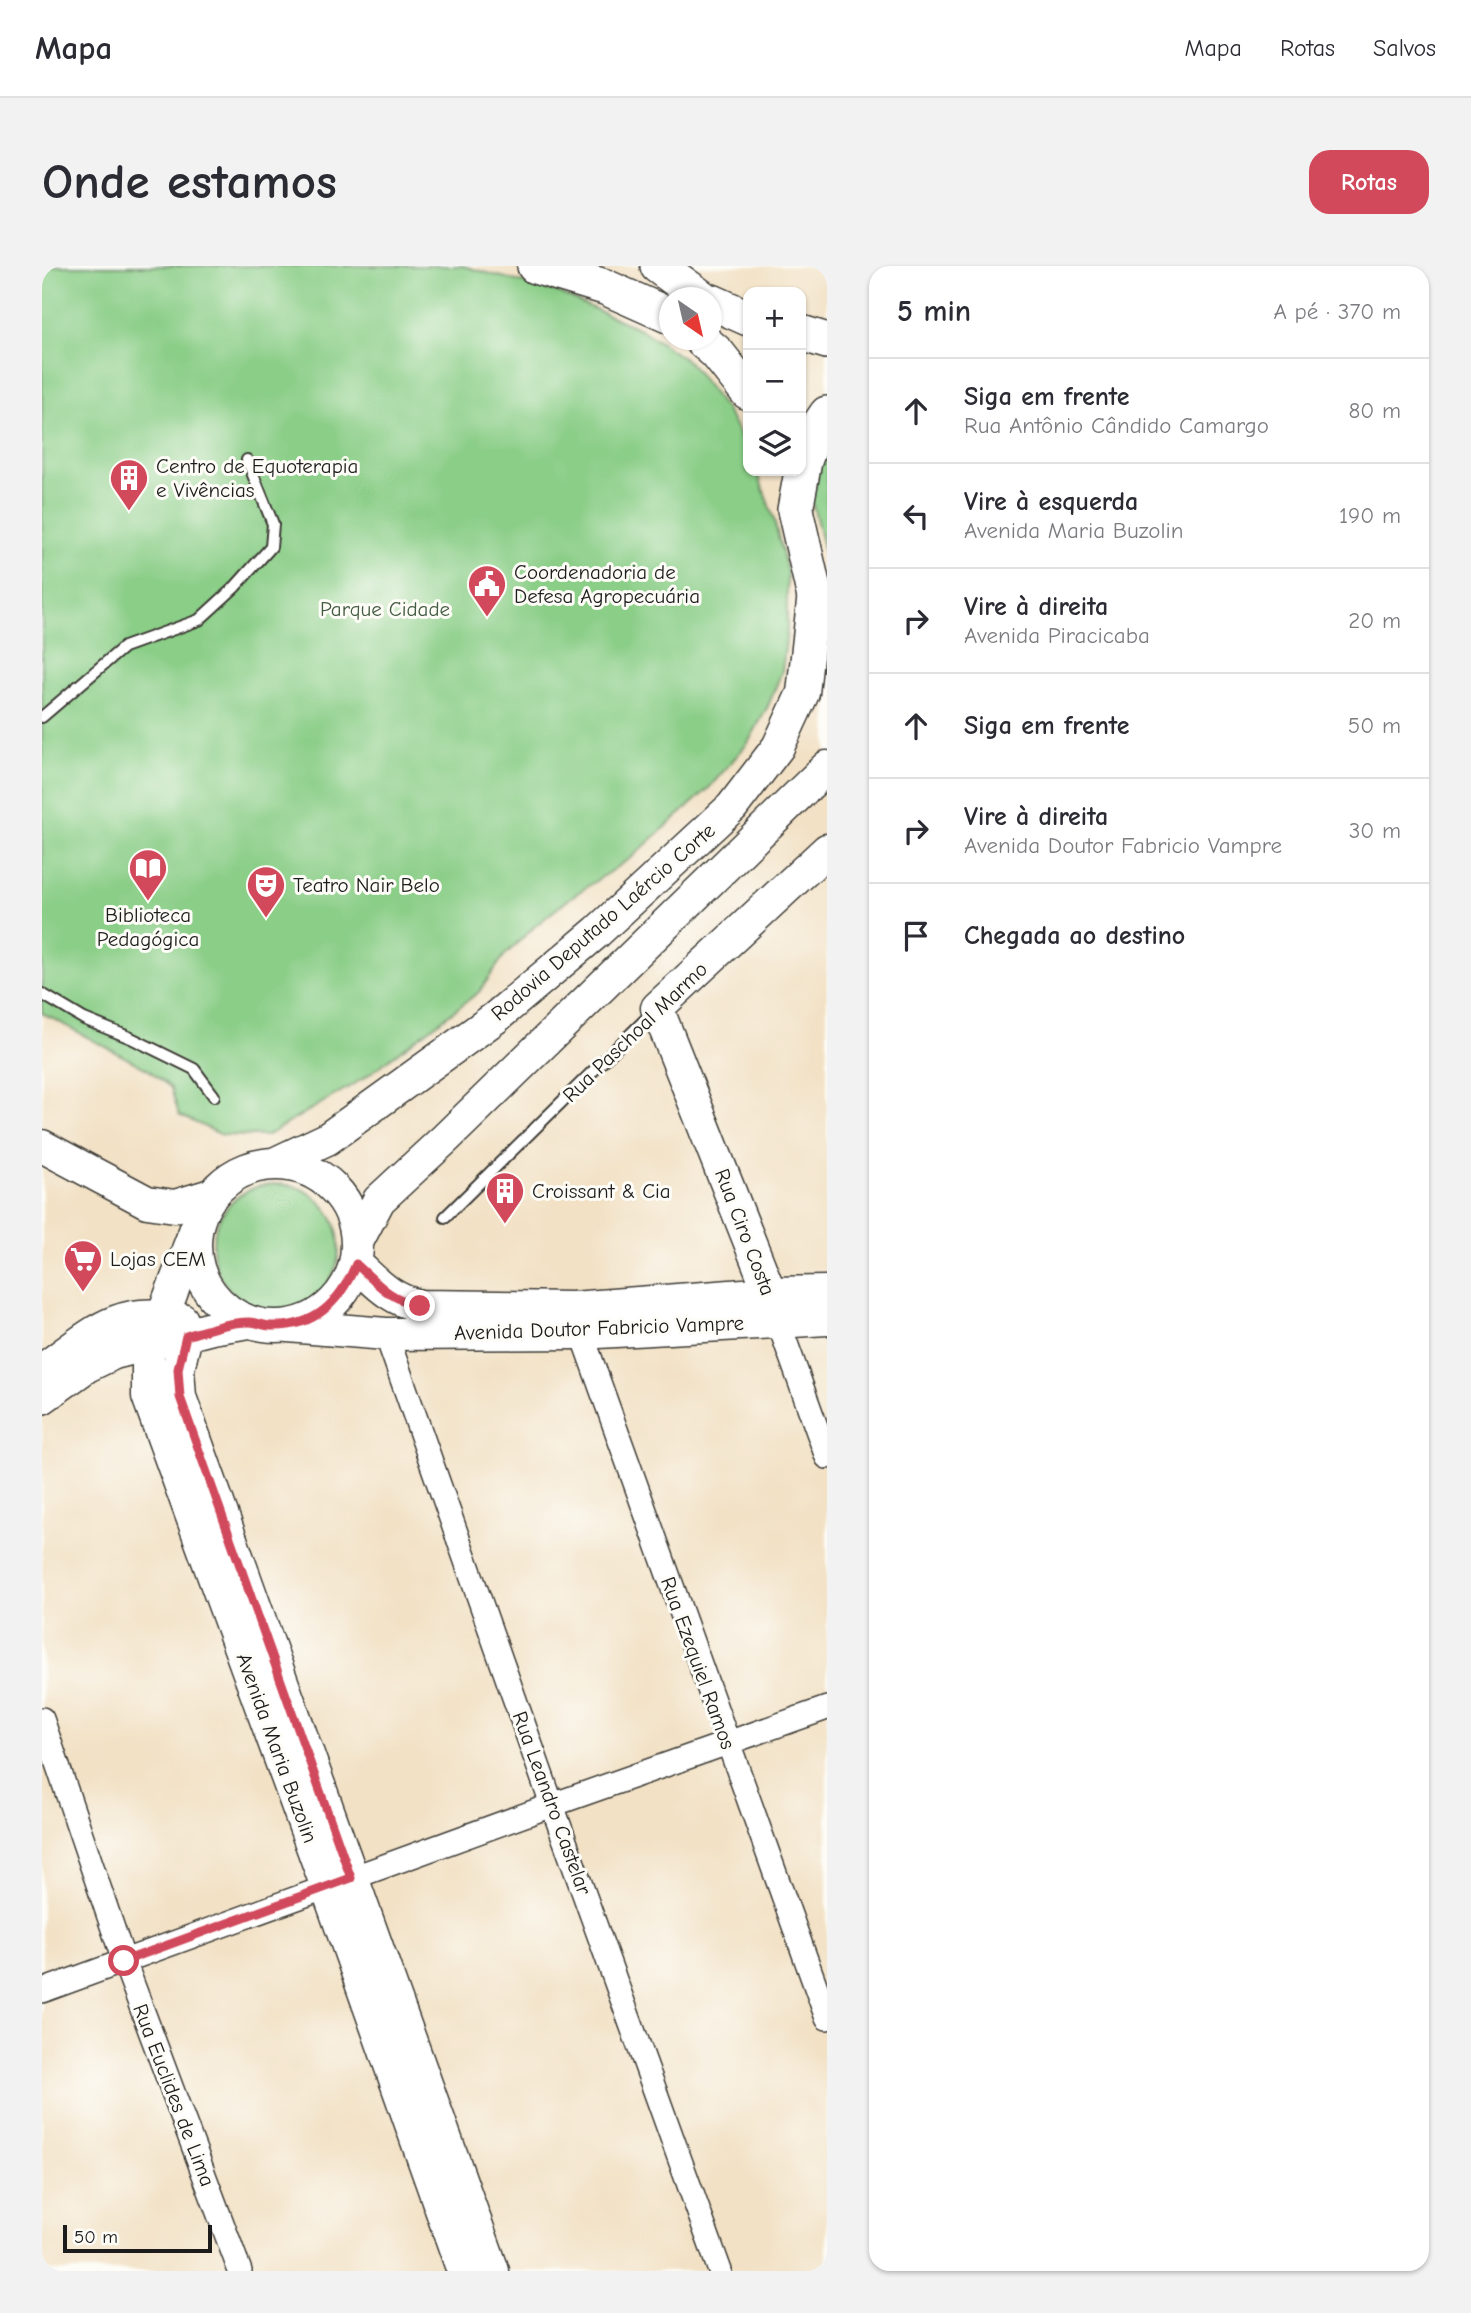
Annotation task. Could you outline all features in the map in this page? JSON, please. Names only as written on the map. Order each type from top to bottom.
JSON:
[{"type":"main road","points":[[535,266],[605,287],[659,310]]},
{"type":"main road","points":[[658,266],[687,287]]},
{"type":"main road","points":[[722,306],[743,316]]},
{"type":"main road","points":[[806,335],[827,341]]},
{"type":"main road","points":[[714,350],[743,385]]},
{"type":"main road","points":[[795,510],[804,461],[814,433],[827,414]]},
{"type":"main road","points":[[785,476],[820,605]]},
{"type":"main road","name":"Rodovia Deputado Laércio Corte","points":[[276,1163],[327,1139],[495,1018],[597,932],[732,807],[778,747],[803,692],[820,605]]},
{"type":"main road","name":"Rodovia Deputado Laércio Corte","points":[[357,1252],[379,1200],[827,767]]},
{"type":"main road","points":[[763,827],[827,780]]},
{"type":"main road","name":"Rua Paschoal Marmo","points":[[657,1009],[827,850]]},
{"type":"main road","name":"Rua Ciro Costa","points":[[657,1009],[774,1307]]},
{"type":"main road","points":[[42,1146],[147,1202],[175,1206],[211,1195]]},
{"type":"main road","points":[[276,1163],[300,1166],[323,1177],[341,1194],[353,1216],[357,1252],[347,1286],[331,1305],[311,1318],[288,1326],[250,1322],[229,1311],[211,1295],[200,1274],[195,1250],[197,1226],[211,1195],[229,1178],[251,1167],[276,1163]]},
{"type":"main road","name":"Avenida Maria Buzolin","points":[[197,1226],[187,1327],[178,1369],[180,1397],[463,2271]]},
{"type":"main road","name":"Avenida Doutor Fabricio Vampre","points":[[357,1252],[387,1292],[400,1301],[420,1306],[576,1320]]},
{"type":"main road","name":"Avenida Doutor Fabricio Vampre","points":[[288,1326],[386,1334],[774,1307],[827,1292]]},
{"type":"main road","name":"Avenida Doutor Fabricio Vampre","points":[[774,1307],[827,1319]]},
{"type":"main road","points":[[42,1370],[107,1324],[138,1315],[187,1327],[250,1322]]},
{"type":"main road","name":"Avenida Maria Buzolin","points":[[187,1327],[148,1343],[148,1396],[493,2271]]},
{"type":"main road","points":[[42,1398],[87,1366],[114,1353],[148,1343]]},
{"type":"street","name":"Rua Ciro Costa","points":[[774,1307],[827,1457]]},
{"type":"street","name":"Rua Ezequiel Ramos","points":[[576,1320],[827,2018]]},
{"type":"street","name":"Rua Leandro Castelar","points":[[386,1334],[720,2271]]},
{"type":"street","points":[[42,1991],[726,1742],[827,1708]]},
{"type":"street","name":"Rua Euclides de Lima","points":[[42,1718],[124,1961],[240,2271]]},
{"type":"lane","points":[[42,717],[124,648],[199,620],[235,587],[271,547],[273,524],[247,460]]},
{"type":"lane","points":[[42,994],[84,1019],[131,1038],[194,1069],[214,1096]]},
{"type":"lane","name":"Rua Paschoal Marmo","points":[[445,1217],[657,1009]]},
{"type":"green space","name":"Parque Cidade","points":[[42,266],[463,266],[556,292],[640,329],[659,342],[659,350],[671,350],[689,362],[726,410],[743,441],[743,476],[759,476],[787,571],[787,631],[782,671],[768,706],[748,743],[708,789],[632,857],[570,898],[535,926],[504,956],[479,992],[364,1078],[266,1136],[222,1135],[179,1115],[171,1088],[149,1070],[42,1013]]},
{"type":"green space","points":[[827,428],[827,564],[812,501]]},
{"type":"green space","points":[[276,1184],[300,1189],[320,1203],[334,1223],[339,1247],[334,1271],[320,1291],[300,1305],[276,1310],[252,1305],[232,1291],[218,1271],[213,1247],[218,1223],[232,1203],[252,1189]]},
{"type":"place","name":"Centro de Equoterapia e Vivências","points":[[129,512]]},
{"type":"place","name":"Coordenadoria de Defesa Agropecuária","points":[[487,618]]},
{"type":"place","name":"Biblioteca Pedagógica","points":[[148,902]]},
{"type":"place","name":"Teatro Nair Belo","points":[[266,919]]},
{"type":"place","name":"Croissant & Cia","points":[[505,1225]]},
{"type":"place","name":"Lojas CEM","points":[[83,1293]]},
{"type":"route","points":[[124,1961],[351,1878],[180,1397],[178,1369],[186,1336],[212,1328],[250,1322],[288,1326],[311,1318],[331,1305],[347,1286],[356,1264],[400,1301],[420,1306]]}]
